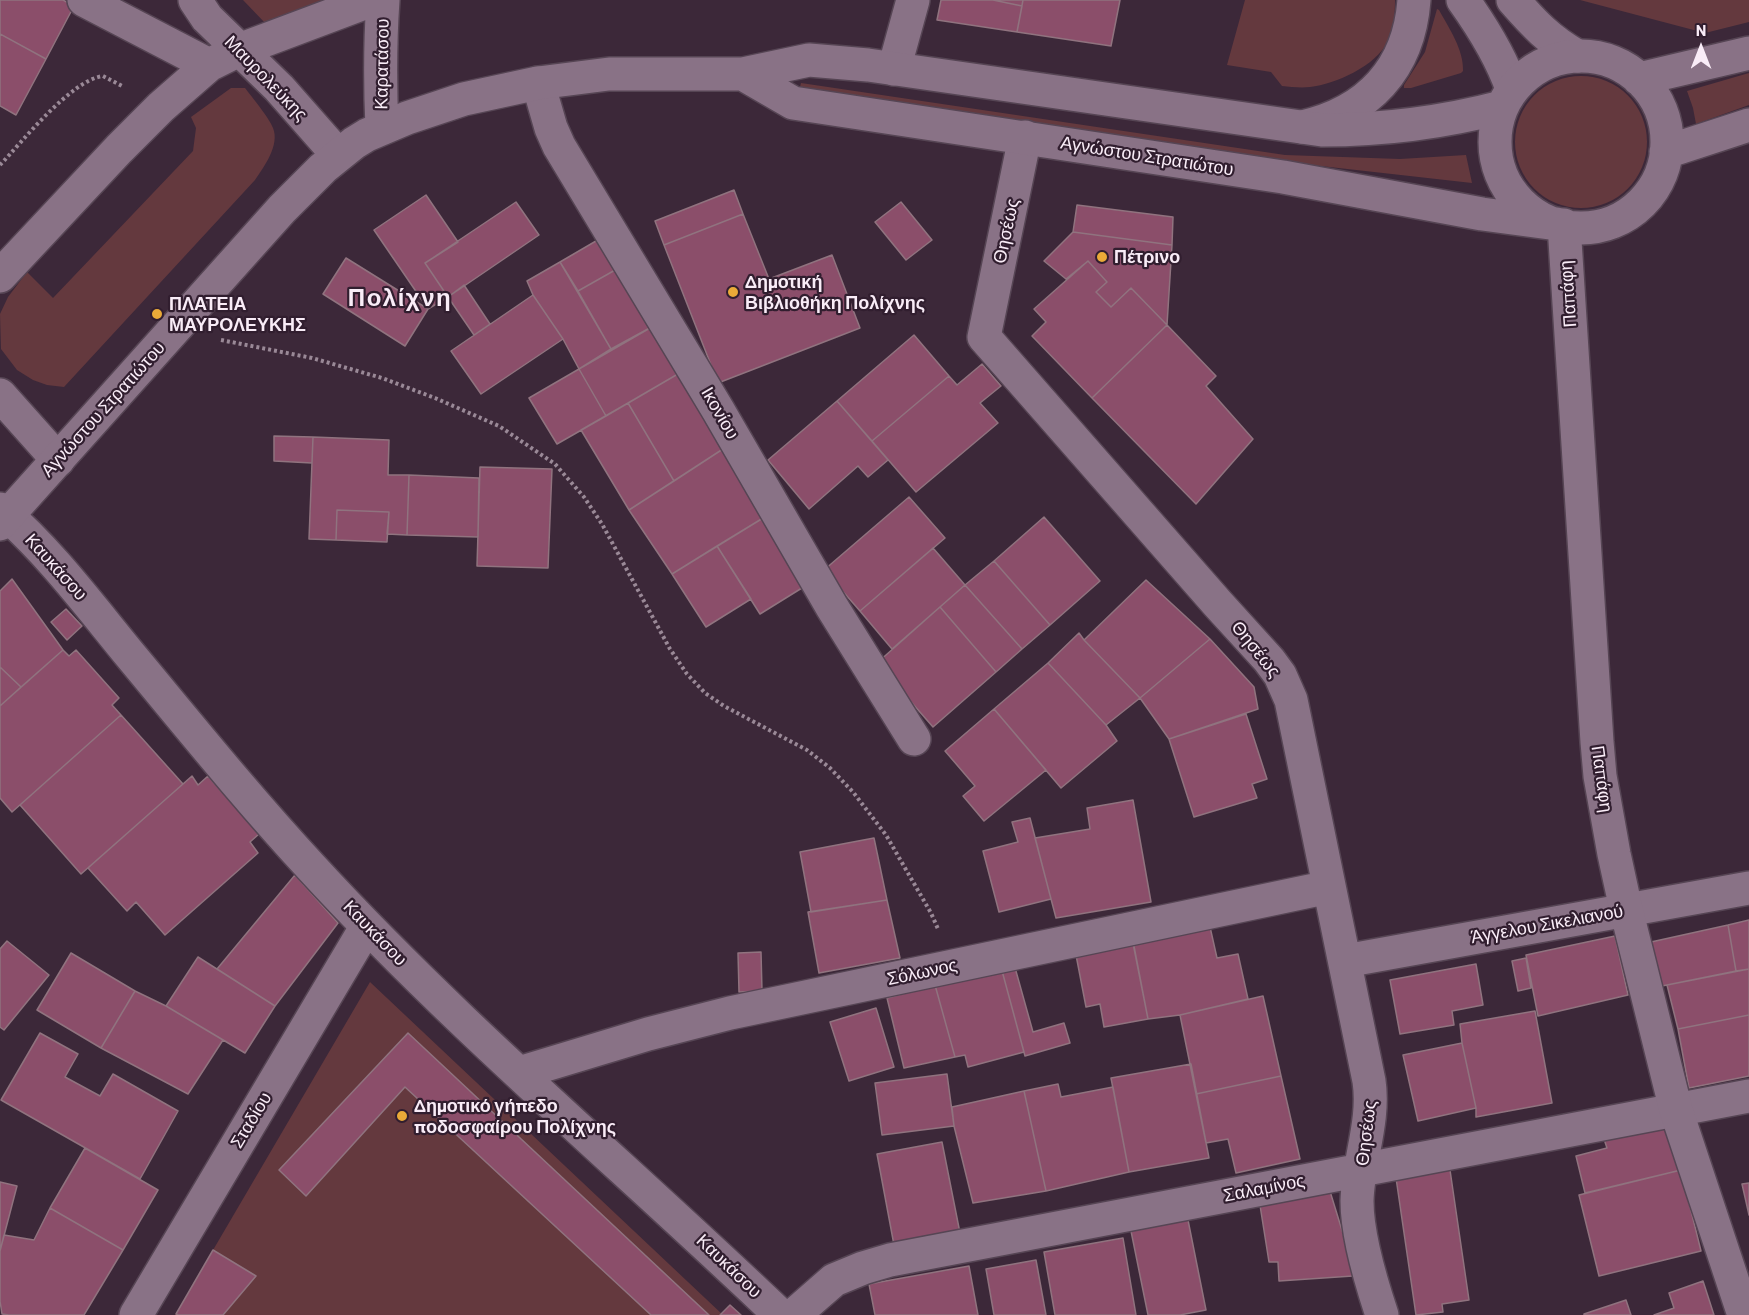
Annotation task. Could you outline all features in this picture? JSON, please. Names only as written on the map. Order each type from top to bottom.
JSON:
[{"type":"street","points":[[84,0],[209,65]]},
{"type":"street","name":"Μαυρολεύκης","points":[[195,0],[207,18],[279,88],[338,155]]},
{"type":"street","points":[[0,276],[160,107],[209,65],[239,50],[372,0]]},
{"type":"street","name":"Καρατάσου","points":[[382,128],[380,57],[383,0]]},
{"type":"street","points":[[894,69],[914,0]]},
{"type":"street","points":[[1301,128],[1327,121],[1354,107],[1383,82],[1395,66],[1406,42],[1414,0]]},
{"type":"street","points":[[1463,0],[1483,29],[1506,72],[1507,98]]},
{"type":"street","points":[[1513,0],[1543,33],[1577,56]]},
{"type":"street","points":[[1639,79],[1749,53]]},
{"type":"street","name":"Αγνώστου Στρατιώτου","points":[[742,74],[793,103],[1275,175],[1482,214],[1576,227],[1612,222],[1643,201],[1654,186],[1662,169],[1666,152],[1663,115],[1655,97],[1630,71],[1613,62],[1595,57],[1577,56],[1558,59],[1541,66],[1526,76],[1507,98],[1497,122],[1496,159],[1512,193],[1524,207],[1540,217],[1560,224]]},
{"type":"street","name":"Αγνώστου Στρατιώτου","points":[[3,516],[58,460],[282,209],[322,168],[354,143],[382,128],[464,99],[538,83],[609,74],[742,74],[809,60],[858,64],[1322,130],[1365,130],[1451,119],[1507,98]]},
{"type":"street","name":"Ικονίου","points":[[538,83],[551,128],[559,146],[718,410],[832,608],[914,739]]},
{"type":"street","points":[[1666,152],[1749,125]]},
{"type":"street","name":"Θησέως","points":[[1025,137],[984,337],[1269,660],[1280,675],[1291,700],[1371,1093],[1358,1187],[1358,1212],[1365,1256],[1382,1315]]},
{"type":"street","name":"Παπάφη","points":[[1560,224],[1597,742],[1608,825],[1626,909],[1676,1110],[1745,1308]]},
{"type":"street","points":[[0,395],[58,460]]},
{"type":"street","name":"Καυκάσου","points":[[3,516],[54,561],[183,720],[271,823],[367,926],[462,1020],[780,1315]]},
{"type":"street","name":"Σόλωνος","points":[[519,1073],[720,1015],[1329,887]]},
{"type":"street","name":"Άγγελου Σικελιανού","points":[[1345,961],[1749,888]]},
{"type":"street","name":"Σταδίου","points":[[136,1315],[367,926]]},
{"type":"street","name":"Σαλαμίνος","points":[[794,1315],[834,1280],[890,1260],[1749,1096]]},
{"type":"path","points":[[0,165],[59,104],[85,82],[97,77],[102,76],[109,79],[160,107]]},
{"type":"path","points":[[173,331],[312,358],[382,378],[499,426],[555,464],[584,496],[602,524],[670,649],[687,674],[705,693],[724,706],[807,750],[830,768],[853,792],[886,835],[931,913],[952,966]]},
{"type":"shaded area","points":[[243,0],[329,0],[266,24]]},
{"type":"shaded area","points":[[1245,0],[1395,0],[1394,21],[1388,41],[1365,66],[1343,78],[1320,85],[1282,86],[1271,72],[1227,65]]},
{"type":"shaded area","points":[[1580,0],[1749,0],[1749,22],[1705,33]]},
{"type":"shaded area","points":[[1437,9],[1455,39],[1463,63],[1463,71],[1411,88],[1404,88],[1425,52]]},
{"type":"shaded area","points":[[1749,73],[1749,105],[1696,124],[1687,91]]},
{"type":"shaded area","points":[[1581,76],[1606,81],[1628,95],[1642,117],[1647,142],[1642,167],[1628,189],[1606,203],[1581,208],[1556,203],[1534,189],[1520,167],[1515,142],[1520,117],[1534,95],[1556,81]]},
{"type":"shaded area","points":[[801,83],[1285,155],[1400,159],[1466,155],[1472,183],[1285,162],[799,91]]},
{"type":"shaded area","points":[[231,88],[245,88],[265,114],[275,135],[273,148],[255,180],[64,387],[33,380],[17,370],[1,349],[0,314],[8,297],[27,272],[53,298],[193,151],[196,128],[191,117]]},
{"type":"shaded area","name":"Δημοτικό γήπεδο ποδοσφαίρου Πολίχνης","points":[[370,982],[723,1315],[175,1315]]},
{"type":"building","points":[[0,0],[63,0],[74,6],[46,59],[0,34]]},
{"type":"building","points":[[941,0],[993,0],[1022,6],[1017,32],[937,20]]},
{"type":"building","points":[[993,0],[1023,0],[1022,6]]},
{"type":"building","points":[[1023,0],[1120,0],[1111,46],[1017,32]]},
{"type":"building","points":[[0,34],[46,59],[16,115],[0,106]]},
{"type":"building","points":[[734,190],[743,214],[664,245],[655,221]]},
{"type":"building","points":[[426,195],[458,242],[425,263],[448,297],[428,309],[374,230]]},
{"type":"building","points":[[516,202],[539,235],[448,297],[425,263]]},
{"type":"building","points":[[901,202],[932,240],[906,260],[875,222]]},
{"type":"building","points":[[1077,205],[1173,217],[1172,245],[1073,232]]},
{"type":"building","points":[[743,214],[769,279],[832,255],[860,328],[718,383],[664,245]]},
{"type":"building","points":[[1073,232],[1172,245],[1167,325],[1131,288],[1111,307],[1096,292],[1107,282],[1088,261],[1066,279],[1044,261]]},
{"type":"building","points":[[608,234],[624,265],[578,291],[560,262]]},
{"type":"building","points":[[346,258],[428,309],[405,346],[323,294]]},
{"type":"building","points":[[1088,261],[1107,282],[1096,292],[1111,307],[1131,288],[1167,325],[1092,398],[1032,336],[1046,322],[1034,309]]},
{"type":"building","points":[[560,262],[611,349],[579,369],[563,339],[533,295],[527,281]]},
{"type":"building","points":[[624,265],[657,324],[611,349],[578,291]]},
{"type":"building","points":[[464,285],[490,324],[474,335],[448,297]]},
{"type":"building","points":[[533,295],[563,339],[481,394],[451,351]]},
{"type":"building","points":[[657,324],[683,371],[606,416],[579,369]]},
{"type":"building","points":[[1167,325],[1216,376],[1206,386],[1253,439],[1196,504],[1092,398]]},
{"type":"building","points":[[914,335],[949,376],[872,441],[837,401]]},
{"type":"building","points":[[982,364],[1001,386],[980,403],[998,423],[916,492],[872,441],[949,376],[957,385]]},
{"type":"building","points":[[579,369],[606,416],[557,444],[529,398]]},
{"type":"building","points":[[683,371],[726,447],[674,481],[628,403]]},
{"type":"building","points":[[837,401],[888,460],[868,477],[858,466],[809,509],[768,460]]},
{"type":"building","points":[[628,403],[674,481],[629,510],[581,430]]},
{"type":"building","points":[[274,436],[313,437],[312,463],[274,461]]},
{"type":"building","points":[[313,437],[389,440],[388,475],[409,475],[407,535],[387,534],[389,512],[337,510],[336,540],[309,539]]},
{"type":"building","points":[[726,447],[768,515],[672,574],[629,510]]},
{"type":"building","points":[[480,467],[552,469],[548,568],[477,566]]},
{"type":"building","points":[[409,475],[479,478],[478,537],[407,535]]},
{"type":"building","points":[[909,497],[945,538],[860,611],[824,570]]},
{"type":"building","points":[[337,510],[389,512],[387,542],[336,540]]},
{"type":"building","points":[[768,515],[810,583],[760,614],[717,546]]},
{"type":"building","points":[[1044,517],[1100,581],[1050,625],[994,561]]},
{"type":"building","points":[[717,546],[751,599],[706,627],[672,574]]},
{"type":"building","points":[[933,548],[965,585],[892,649],[860,611]]},
{"type":"building","points":[[994,561],[1050,625],[1022,649],[965,585]]},
{"type":"building","points":[[12,579],[63,650],[21,687],[0,667],[0,591]]},
{"type":"building","points":[[1146,580],[1210,639],[1140,698],[1084,640]]},
{"type":"building","points":[[965,585],[1022,649],[996,672],[940,607]]},
{"type":"building","points":[[940,607],[996,672],[933,727],[877,663]]},
{"type":"building","points":[[66,609],[82,626],[67,640],[51,622]]},
{"type":"building","points":[[1079,633],[1140,698],[1106,725],[1048,663]]},
{"type":"building","points":[[1210,639],[1254,687],[1258,709],[1169,739],[1140,698]]},
{"type":"building","points":[[63,650],[69,656],[76,650],[119,698],[112,705],[121,715],[12,812],[0,798],[0,706]]},
{"type":"building","points":[[1048,663],[1106,725],[1117,741],[1061,788],[994,709]]},
{"type":"building","points":[[0,667],[21,687],[0,706]]},
{"type":"building","points":[[994,709],[1046,770],[984,821],[963,796],[975,786],[945,751]]},
{"type":"building","points":[[1246,714],[1267,779],[1252,784],[1257,798],[1194,817],[1169,739]]},
{"type":"building","points":[[121,715],[183,784],[81,874],[20,805]]},
{"type":"building","points":[[192,776],[198,785],[208,776],[259,834],[250,842],[258,853],[165,935],[136,902],[127,911],[88,868]]},
{"type":"building","points":[[1133,800],[1151,902],[1056,918],[1035,838],[1090,829],[1087,808]]},
{"type":"building","points":[[1030,818],[1051,899],[999,912],[983,851],[1018,842],[1012,822]]},
{"type":"building","points":[[874,838],[887,900],[811,912],[800,852]]},
{"type":"building","points":[[295,875],[338,923],[275,1006],[217,969]]},
{"type":"building","points":[[887,900],[900,958],[819,973],[808,912]]},
{"type":"building","points":[[1208,918],[1217,958],[1238,954],[1248,999],[1180,1015],[1148,1019],[1133,941]]},
{"type":"building","points":[[1749,920],[1749,969],[1736,971],[1728,925]]},
{"type":"building","points":[[1728,925],[1736,971],[1662,986],[1651,942]]},
{"type":"building","points":[[1131,933],[1148,1019],[1104,1027],[1100,1004],[1086,1007],[1076,955]]},
{"type":"building","points":[[1615,936],[1628,995],[1538,1016],[1526,955]]},
{"type":"building","points":[[7,941],[49,975],[4,1030],[0,1027],[0,949]]},
{"type":"building","points":[[761,952],[762,991],[739,992],[738,953]]},
{"type":"building","points":[[71,953],[135,991],[101,1048],[37,1010]]},
{"type":"building","points":[[198,957],[275,1006],[245,1053],[166,1006]]},
{"type":"building","points":[[1526,958],[1531,988],[1518,991],[1512,961]]},
{"type":"building","points":[[1014,964],[1033,1032],[1064,1023],[1070,1043],[1025,1056],[1001,967]]},
{"type":"building","points":[[1476,964],[1483,1005],[1452,1011],[1454,1025],[1400,1034],[1390,980]]},
{"type":"building","points":[[1001,967],[1024,1052],[968,1067],[965,1055],[955,1057],[935,985]]},
{"type":"building","points":[[1749,969],[1749,1015],[1678,1029],[1667,985]]},
{"type":"building","points":[[935,985],[955,1057],[904,1068],[887,998]]},
{"type":"building","points":[[135,991],[166,1006],[223,1040],[188,1094],[101,1048]]},
{"type":"building","points":[[1263,996],[1281,1076],[1196,1094],[1180,1015]]},
{"type":"building","points":[[876,1008],[894,1067],[849,1081],[830,1022]]},
{"type":"building","points":[[1535,1011],[1552,1103],[1476,1117],[1460,1024]]},
{"type":"building","points":[[1749,1015],[1749,1076],[1689,1088],[1678,1029]]},
{"type":"building","points":[[40,1033],[78,1054],[65,1077],[100,1096],[113,1074],[178,1111],[140,1179],[1,1100]]},
{"type":"building","points":[[408,1033],[709,1315],[651,1315],[405,1087],[306,1196],[279,1170]]},
{"type":"building","points":[[1462,1043],[1476,1108],[1418,1121],[1403,1055]]},
{"type":"building","points":[[1191,1064],[1209,1158],[1129,1172],[1111,1078]]},
{"type":"building","points":[[947,1074],[954,1126],[882,1135],[875,1083]]},
{"type":"building","points":[[1281,1076],[1300,1159],[1236,1173],[1228,1139],[1206,1143],[1196,1094]]},
{"type":"building","points":[[1058,1084],[1061,1097],[1113,1087],[1129,1172],[1046,1191],[1024,1091]]},
{"type":"building","points":[[1024,1091],[1046,1191],[973,1203],[954,1126],[952,1107]]},
{"type":"building","points":[[1670,1123],[1681,1170],[1585,1193],[1576,1156],[1607,1148],[1604,1139]]},
{"type":"building","points":[[942,1142],[960,1233],[894,1245],[877,1154]]},
{"type":"building","points":[[85,1148],[158,1190],[123,1250],[50,1208]]},
{"type":"building","points":[[1450,1170],[1469,1300],[1442,1304],[1443,1312],[1416,1315],[1396,1178]]},
{"type":"building","points":[[1681,1170],[1701,1251],[1599,1276],[1579,1195]]},
{"type":"building","points":[[0,1182],[17,1186],[0,1251]]},
{"type":"building","points":[[1749,1183],[1749,1215],[1742,1184]]},
{"type":"building","points":[[1329,1188],[1349,1253],[1353,1276],[1279,1281],[1278,1262],[1269,1262],[1259,1199]]},
{"type":"building","points":[[50,1208],[123,1250],[84,1315],[2,1314],[0,1251],[4,1235],[34,1240]]},
{"type":"building","points":[[1188,1220],[1206,1310],[1180,1315],[1148,1315],[1131,1231]]},
{"type":"building","points":[[1123,1238],[1136,1315],[1055,1315],[1044,1252]]},
{"type":"building","points":[[213,1250],[256,1276],[223,1315],[176,1314]]},
{"type":"building","points":[[1036,1260],[1046,1315],[994,1315],[986,1269]]},
{"type":"building","points":[[969,1266],[978,1315],[875,1315],[869,1284]]},
{"type":"building","points":[[1703,1281],[1714,1315],[1654,1315],[1674,1308],[1669,1293]]},
{"type":"building","points":[[1626,1300],[1631,1315],[1584,1315],[1584,1314]]},
{"type":"building","points":[[730,1305],[741,1315],[720,1315]]},
{"type":"place","name":"Πέτρινο","points":[[1102,257]]},
{"type":"place","name":"Δημοτική Βιβλιοθήκη Πολίχνης","points":[[733,292]]},
{"type":"place","name":"ΠΛΑΤΕΙΑ ΜΑΥΡΟΛΕΥΚΗΣ","points":[[157,314]]},
{"type":"place","name":"Δημοτικό γήπεδο ποδοσφαίρου Πολίχνης","points":[[402,1116]]},
{"type":"district","name":"Πολίχνη","points":[[400,298]]}]
